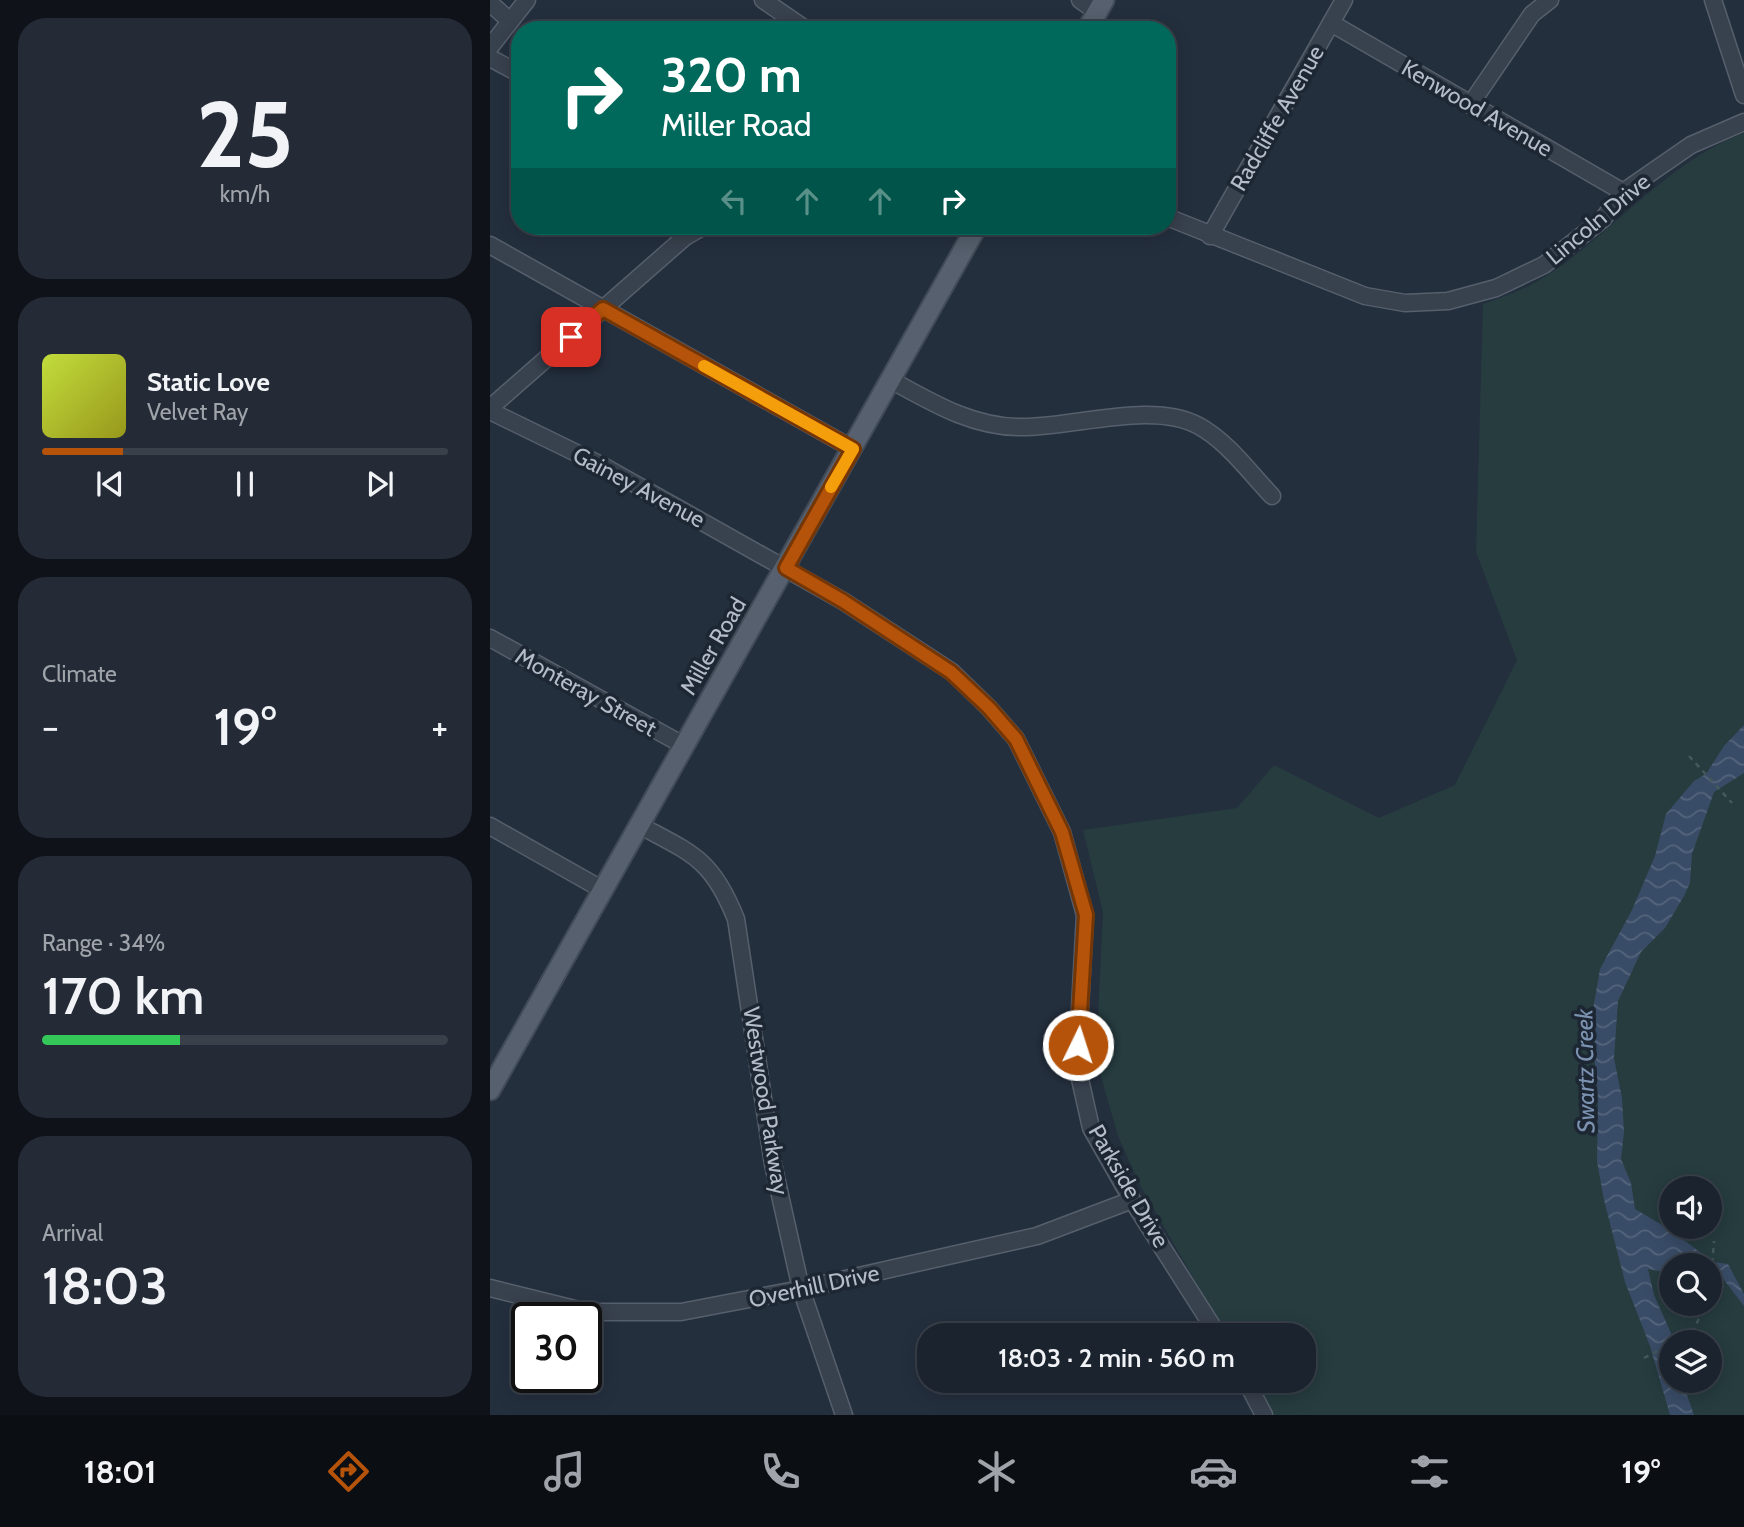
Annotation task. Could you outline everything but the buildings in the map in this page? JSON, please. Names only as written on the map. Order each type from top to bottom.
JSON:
[{"type":"main road","name":"Miller Road","points":[[490,1090],[972,235]]},
{"type":"street","points":[[490,47],[527,0]]},
{"type":"street","points":[[763,0],[794,21]]},
{"type":"street","points":[[1080,0],[1101,6]]},
{"type":"street","name":"Radcliffe Avenue","points":[[1210,236],[1344,0]]},
{"type":"street","points":[[1470,105],[1532,13],[1550,0]]},
{"type":"street","points":[[1713,0],[1744,95]]},
{"type":"street","points":[[490,3],[510,21]]},
{"type":"street","name":"Kenwood Avenue","points":[[1331,23],[1623,192]]},
{"type":"street","points":[[490,58],[511,69]]},
{"type":"street","name":"Lincoln Drive","points":[[1176,221],[1365,296],[1405,303],[1448,301],[1496,288],[1544,265],[1603,219],[1623,192],[1691,145],[1744,122]]},
{"type":"street","points":[[490,409],[688,235]]},
{"type":"street","points":[[490,245],[853,449]]},
{"type":"street","points":[[891,380],[957,415],[1017,428],[1064,426],[1123,417],[1181,419],[1200,426],[1224,445],[1272,496]]},
{"type":"street","name":"Gainey Avenue","points":[[490,409],[603,466],[786,568]]},
{"type":"street","name":"Parkside Drive","points":[[786,568],[843,601],[951,672],[989,708],[1016,739],[1034,770],[1062,832],[1086,915],[1078,1045],[1080,1079],[1091,1128],[1132,1200],[1210,1323]]},
{"type":"street","name":"Monteray Street","points":[[490,638],[683,745]]},
{"type":"street","name":"Westwood Parkway","points":[[639,825],[691,851],[723,886],[736,919],[773,1164],[801,1289],[844,1415]]},
{"type":"street","points":[[490,826],[603,890]]},
{"type":"street","name":"Overhill Drive","points":[[490,1288],[587,1312],[634,1314],[715,1307],[1055,1231],[1132,1200]]},
{"type":"street","points":[[1252,1393],[1264,1415]]},
{"type":"path","points":[[1689,756],[1732,803]]},
{"type":"path","points":[[1713,1253],[1714,1241]]},
{"type":"path","points":[[1644,1358],[1659,1350]]},
{"type":"green space","points":[[1744,133],[1744,1415],[1273,1415],[1261,1393],[1316,1393],[1316,1323],[1219,1323],[1140,1185],[1118,1136],[1096,1059],[1103,912],[1083,830],[1237,808],[1274,765],[1379,818],[1455,785],[1517,660],[1476,552],[1483,304],[1521,290],[1568,261],[1690,161]]},
{"type":"water","points":[[1744,725],[1744,773],[1714,792],[1692,854],[1690,883],[1665,928],[1641,952],[1618,1001],[1614,1058],[1622,1098],[1624,1132],[1621,1159],[1631,1183],[1635,1209],[1659,1223],[1659,1239],[1682,1239],[1701,1253],[1659,1253],[1659,1271],[1648,1269],[1659,1306],[1659,1316],[1663,1316],[1670,1330],[1659,1330],[1659,1377],[1625,1282],[1604,1200],[1597,1161],[1598,1098],[1591,1021],[1600,969],[1632,910],[1655,856],[1666,814],[1694,781],[1706,774],[1724,746]]},
{"type":"water","points":[[1722,1263],[1728,1264],[1744,1294],[1744,1306],[1722,1277]]},
{"type":"water","points":[[1664,1393],[1686,1393],[1694,1415],[1670,1415]]},
{"type":"slow traffic","points":[[704,366],[853,449],[831,487]]},
{"type":"route","points":[[571,337],[603,309],[853,449],[786,568],[843,601],[951,672],[989,708],[1016,739],[1034,770],[1062,832],[1086,915],[1078,1045]]},
{"type":"water label","name":"Swartz Creek","points":[[1585,1071]]}]
